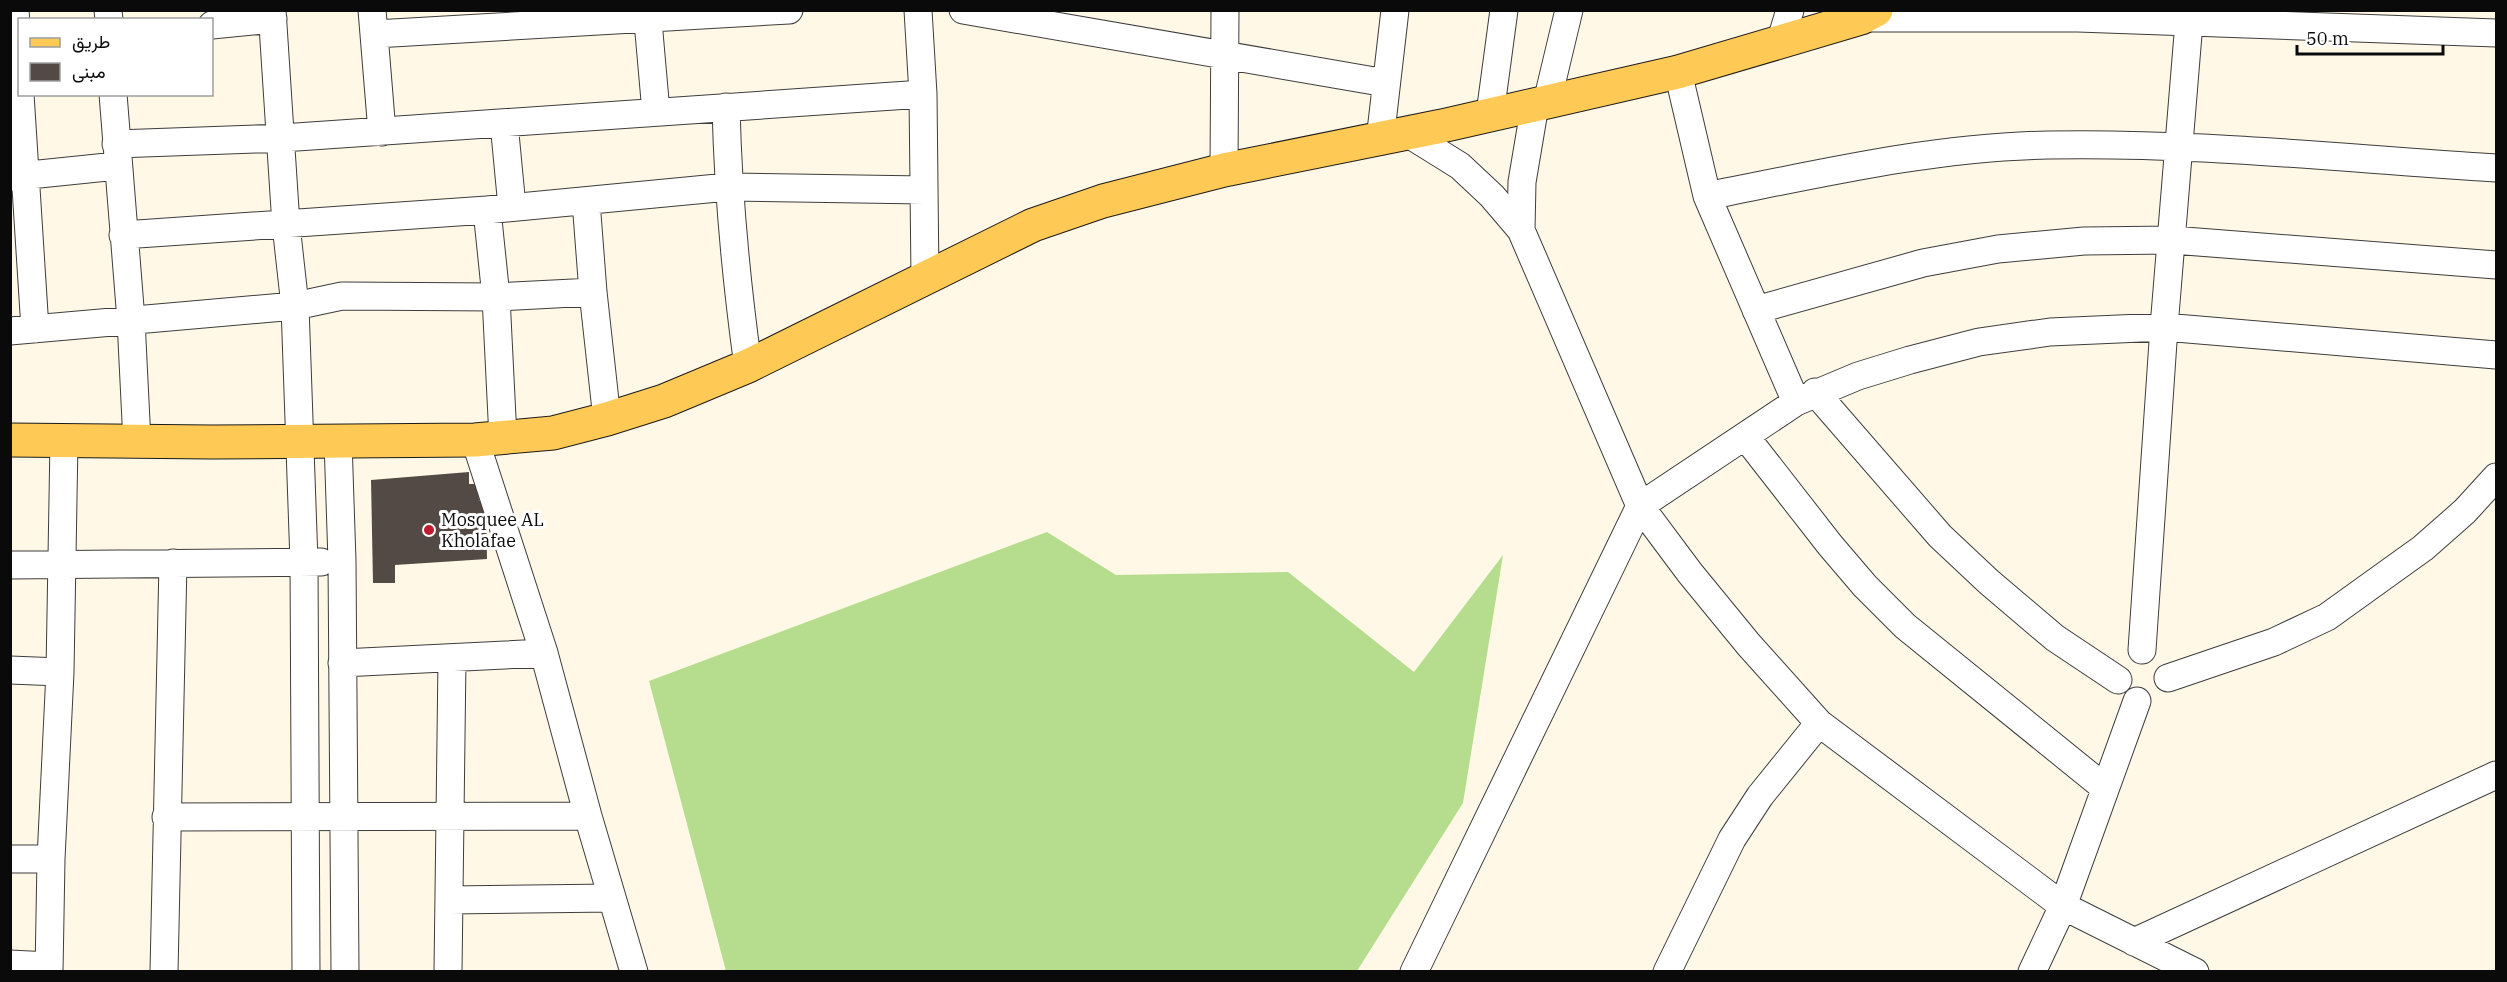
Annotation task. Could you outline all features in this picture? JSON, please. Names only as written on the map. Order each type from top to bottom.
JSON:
[{"type":"main road","points":[[10,440],[338,441],[489,439],[553,433],[664,401],[748,366],[1033,225],[1103,201],[1224,170],[1393,136],[1678,72],[1780,43],[1869,14]]},
{"type":"street","points":[[15,10],[18,64]]},
{"type":"street","points":[[382,132],[374,22],[789,10]]},
{"type":"street","points":[[918,10],[923,94],[925,279]]},
{"type":"street","points":[[963,10],[1386,83]]},
{"type":"street","points":[[1224,170],[1225,10]]},
{"type":"street","points":[[1395,10],[1386,83],[1393,136],[1460,166],[1492,196],[1521,230],[1640,506],[1690,573],[1820,723],[2063,906],[2194,972]]},
{"type":"street","points":[[1490,114],[1504,10]]},
{"type":"street","points":[[1521,230],[1522,182],[1541,103],[1569,10]]},
{"type":"street","points":[[1780,43],[1790,10]]},
{"type":"street","points":[[1869,14],[2189,16],[2496,33]]},
{"type":"street","points":[[213,25],[273,15],[286,225],[295,306],[304,562],[306,972]]},
{"type":"street","points":[[648,15],[656,112]]},
{"type":"street","points":[[2142,650],[2164,327],[2189,16]]},
{"type":"street","points":[[1678,72],[1707,196],[1756,310],[1805,397],[1940,536],[1989,582],[2055,638],[2118,680]]},
{"type":"street","points":[[19,177],[117,155],[282,138],[923,94]]},
{"type":"street","points":[[21,96],[19,177],[23,330],[295,306],[342,296],[496,297],[593,292]]},
{"type":"street","points":[[113,96],[131,320],[137,442]]},
{"type":"street","points":[[726,107],[728,187],[735,268],[748,366]]},
{"type":"street","points":[[504,123],[489,439],[588,816],[634,972]]},
{"type":"street","points":[[1707,196],[1872,164],[1977,149],[2046,145],[2180,146],[2496,168]]},
{"type":"street","points":[[123,235],[286,225],[728,187],[924,190]]},
{"type":"street","points":[[586,201],[607,419]]},
{"type":"street","points":[[1756,310],[1923,263],[1998,249],[2084,241],[2172,240],[2496,265]]},
{"type":"street","points":[[1414,972],[1640,506],[1805,397],[1910,360],[1979,342],[2050,332],[2164,327],[2496,356]]},
{"type":"street","points":[[1745,436],[1830,545],[1865,586],[1905,626],[2105,788]]},
{"type":"street","points":[[10,964],[50,969],[51,859],[60,672],[64,441]]},
{"type":"street","points":[[338,441],[342,561],[345,972]]},
{"type":"street","points":[[2168,678],[2274,642],[2327,618],[2423,548],[2496,477]]},
{"type":"street","points":[[10,565],[342,561]]},
{"type":"street","points":[[164,972],[173,563]]},
{"type":"street","points":[[2142,650],[2156,654],[2165,664],[2168,678],[2163,692],[2151,700],[2137,701],[2124,693],[2118,680],[2119,666],[2128,655],[2142,650]]},
{"type":"street","points":[[342,663],[544,653]]},
{"type":"street","points":[[448,972],[452,659]]},
{"type":"street","points":[[10,670],[60,672]]},
{"type":"street","points":[[2032,972],[2063,906],[2137,701]]},
{"type":"street","points":[[1667,972],[1732,839],[1760,796],[1820,723]]},
{"type":"street","points":[[2134,942],[2496,774]]},
{"type":"street","points":[[166,817],[588,816]]},
{"type":"street","points":[[10,859],[51,859]]},
{"type":"street","points":[[449,900],[612,897]]},
{"type":"green space","points":[[1047,532],[1116,575],[1288,572],[1414,672],[1503,555],[1463,803],[1357,971],[726,971],[649,681]]},
{"type":"building","name":"Mosquee AL Kholafae","points":[[469,472],[469,484],[478,484],[479,501],[486,500],[487,559],[395,565],[395,583],[373,583],[371,480]]},
{"type":"place","name":"Mosquee AL Kholafae","points":[[429,530]]}]
